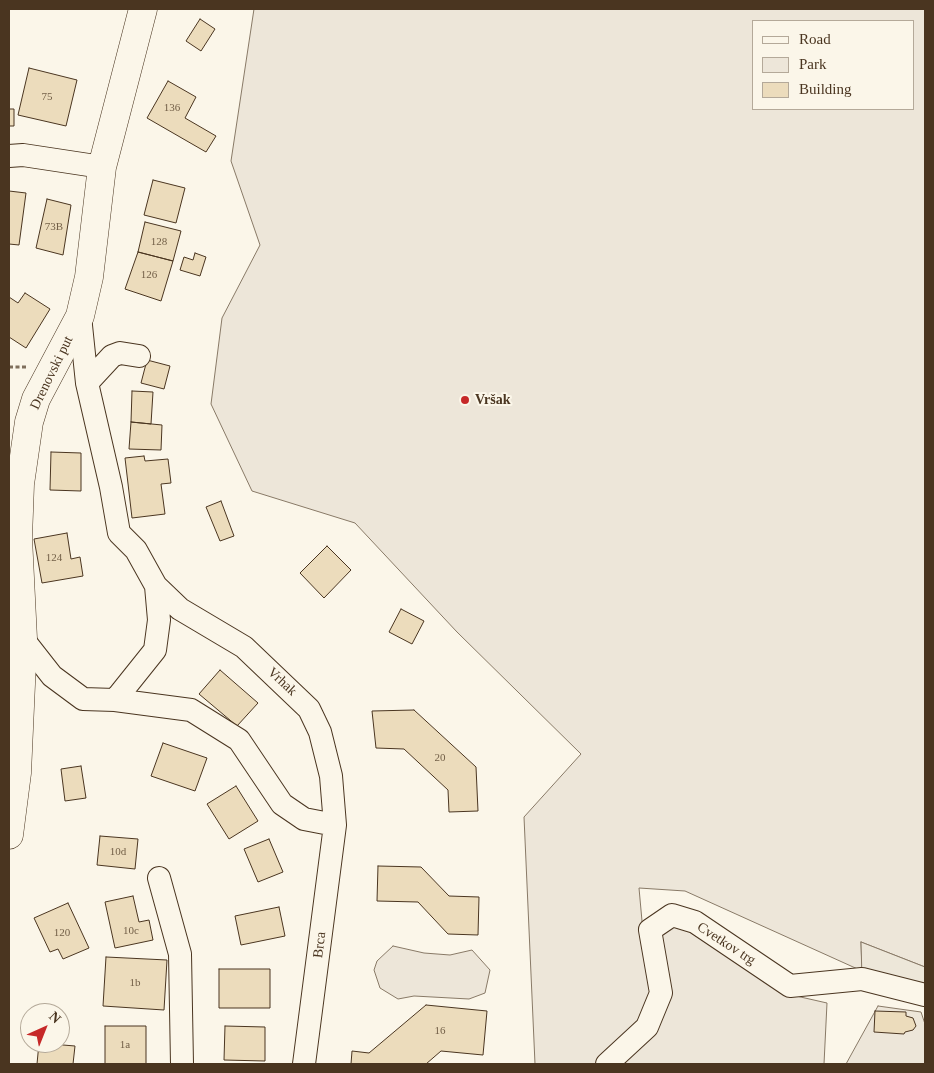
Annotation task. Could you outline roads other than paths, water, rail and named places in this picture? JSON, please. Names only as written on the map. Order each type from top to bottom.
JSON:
[{"type":"main road","name":"Drenovski put","points":[[9,835],[17,774],[16,636],[20,484],[30,422],[36,399],[80,316],[89,277],[102,167],[143,9]]},
{"type":"street","points":[[9,156],[24,155],[102,167]]},
{"type":"street","name":"Vrhak","points":[[80,316],[87,383],[111,487],[119,533],[136,550],[156,586],[180,608],[244,647],[309,709],[320,732],[331,776],[335,825]]},
{"type":"street","points":[[87,383],[112,356],[120,353],[139,356]]},
{"type":"street","name":"Vrhak","points":[[116,700],[155,650],[159,620],[156,586]]},
{"type":"street","points":[[16,636],[52,676],[84,699],[116,700],[191,710],[239,740],[282,804],[304,819],[335,825]]},
{"type":"street","name":"Brca","points":[[304,1064],[335,825]]},
{"type":"street","points":[[159,878],[180,954],[182,1064]]},
{"type":"street","name":"Cvetkov trg","points":[[607,1064],[647,1027],[661,993],[650,930],[672,915],[695,922],[790,986],[862,979],[925,995]]},
{"type":"place","name":"Vršak","points":[[465,400]]}]
